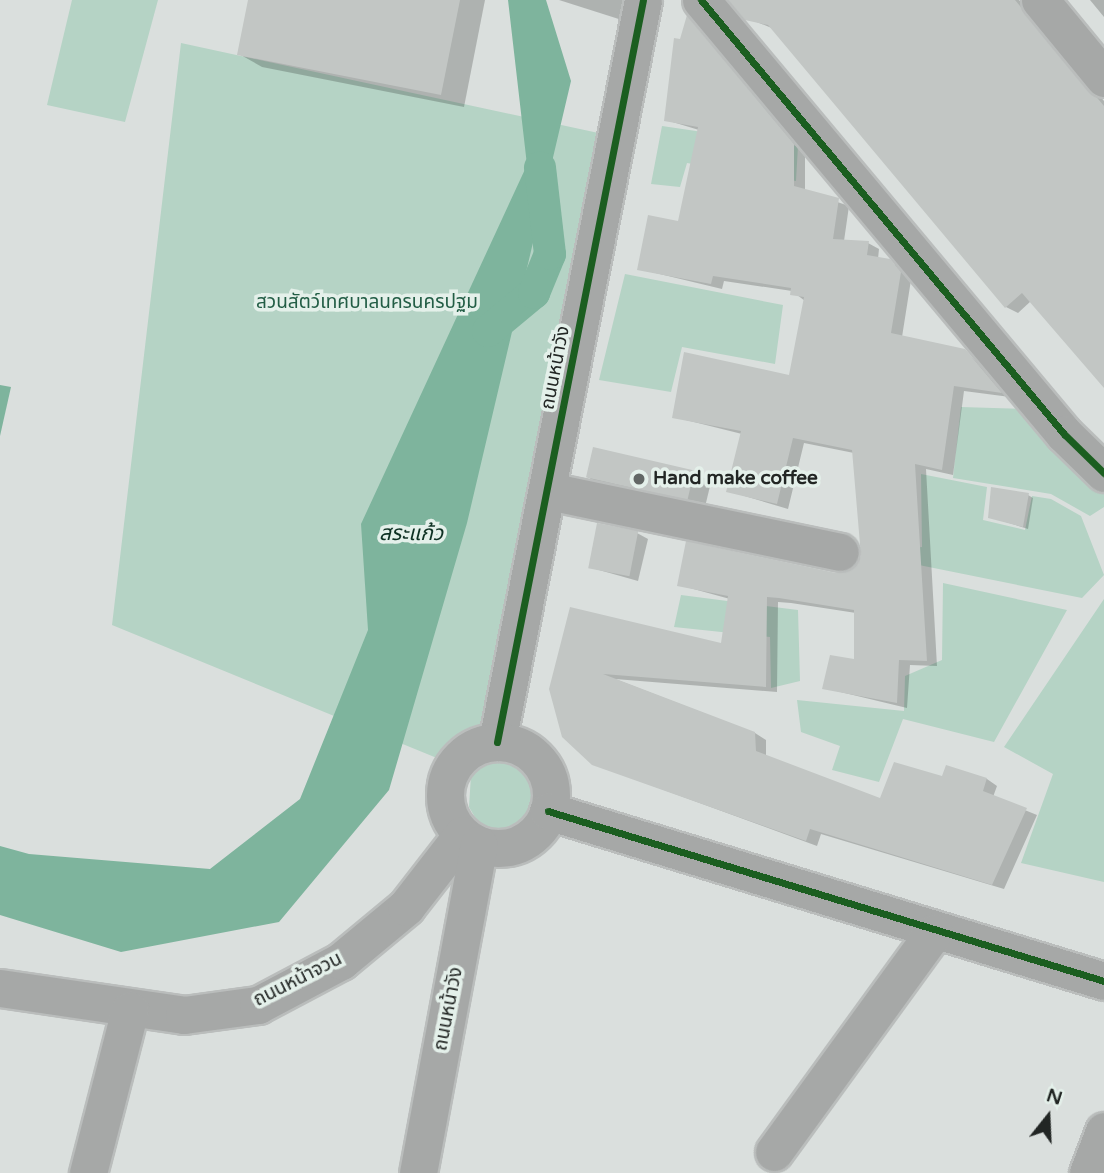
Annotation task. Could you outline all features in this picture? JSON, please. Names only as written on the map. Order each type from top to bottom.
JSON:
[{"type":"street","name":"ถนนหน้าวัง","points":[[497,742],[643,0]]},
{"type":"street","points":[[701,0],[1064,434],[1104,473]]},
{"type":"street","points":[[1040,0],[1104,78]]},
{"type":"street","points":[[548,491],[839,552]]},
{"type":"street","points":[[497,742],[514,745],[540,764],[550,787],[548,811],[529,838],[496,848],[471,840],[446,806],[449,773],[469,751],[497,742]]},
{"type":"street","points":[[548,811],[933,933],[1104,981]]},
{"type":"street","name":"ถนนหน้าวัง","points":[[418,1173],[471,840]]},
{"type":"street","name":"ถนนหน้าจวน","points":[[0,988],[130,1010],[184,1015],[258,1005],[341,961],[406,907],[471,840]]},
{"type":"street","points":[[774,1152],[933,933]]},
{"type":"street","points":[[89,1173],[130,1010]]},
{"type":"street","points":[[1088,1173],[1104,1132]]},
{"type":"green space","points":[[72,0],[158,0],[125,122],[47,105]]},
{"type":"green space","name":"สวนสัตว์เทศบาลนครนครปฐม","points":[[181,43],[617,137],[508,756],[526,763],[535,786],[532,808],[517,826],[498,830],[479,824],[469,807],[471,775],[454,765],[112,625]]},
{"type":"green space","points":[[662,126],[798,146],[796,181],[687,163],[680,187],[651,184]]},
{"type":"green space","points":[[625,274],[783,305],[775,364],[682,347],[671,392],[599,380]]},
{"type":"green space","points":[[961,407],[1028,409],[1104,487],[1104,507],[1090,516],[1051,494],[953,478]]},
{"type":"green space","points":[[921,474],[987,487],[983,520],[1025,530],[1032,496],[1051,499],[1081,516],[1104,575],[1082,598],[904,562],[904,549],[922,547]]},
{"type":"green space","points":[[943,583],[1067,610],[994,742],[903,719],[879,782],[832,770],[840,746],[801,732],[797,700],[904,711],[905,676],[942,660]]},
{"type":"green space","points":[[681,595],[798,610],[800,681],[771,688],[770,637],[674,627]]},
{"type":"green space","points":[[1104,599],[1104,882],[1021,863],[1053,774],[1004,747]]},
{"type":"water","name":"สระแก้ว","points":[[508,0],[546,0],[571,81],[467,523],[389,790],[279,922],[121,952],[0,915],[0,846],[29,854],[210,869],[300,799],[368,630],[361,524],[527,165]]},
{"type":"water","points":[[0,385],[11,387],[0,436]]},
{"type":"building","points":[[248,0],[460,0],[441,95],[237,55]]},
{"type":"building","points":[[728,0],[1015,0],[1104,106],[1104,388],[1022,293],[1005,308],[768,25],[745,20]]},
{"type":"building","points":[[687,15],[794,144],[794,186],[839,198],[833,239],[869,241],[867,255],[890,259],[901,272],[891,333],[965,349],[1002,393],[954,386],[942,470],[915,464],[927,661],[899,660],[897,703],[822,689],[830,655],[854,659],[854,610],[779,598],[767,597],[766,687],[603,674],[755,732],[756,751],[880,798],[894,762],[942,776],[946,765],[987,778],[983,791],[1027,808],[992,885],[810,829],[806,841],[592,765],[562,737],[549,689],[570,607],[721,643],[728,596],[677,586],[686,541],[836,573],[855,566],[861,556],[852,450],[793,438],[777,504],[726,492],[741,431],[672,418],[684,352],[789,375],[804,297],[790,295],[791,288],[713,276],[711,284],[637,270],[648,215],[678,221],[698,127],[664,121],[674,38],[680,39]]},
{"type":"building","name":"Hand make coffee","points":[[593,447],[694,470],[687,501],[586,477]]},
{"type":"building","points":[[991,487],[1029,493],[1023,527],[988,518]]},
{"type":"building","points":[[597,523],[638,531],[629,576],[588,568]]},
{"type":"waterway","points":[[488,331],[534,293],[550,254],[540,168]]},
{"type":"cycle path","points":[[497,742],[643,0]]},
{"type":"cycle path","points":[[701,0],[1064,434],[1104,473]]},
{"type":"cycle path","points":[[548,811],[1104,981]]},
{"type":"place","name":"Hand make coffee","points":[[639,479]]}]
